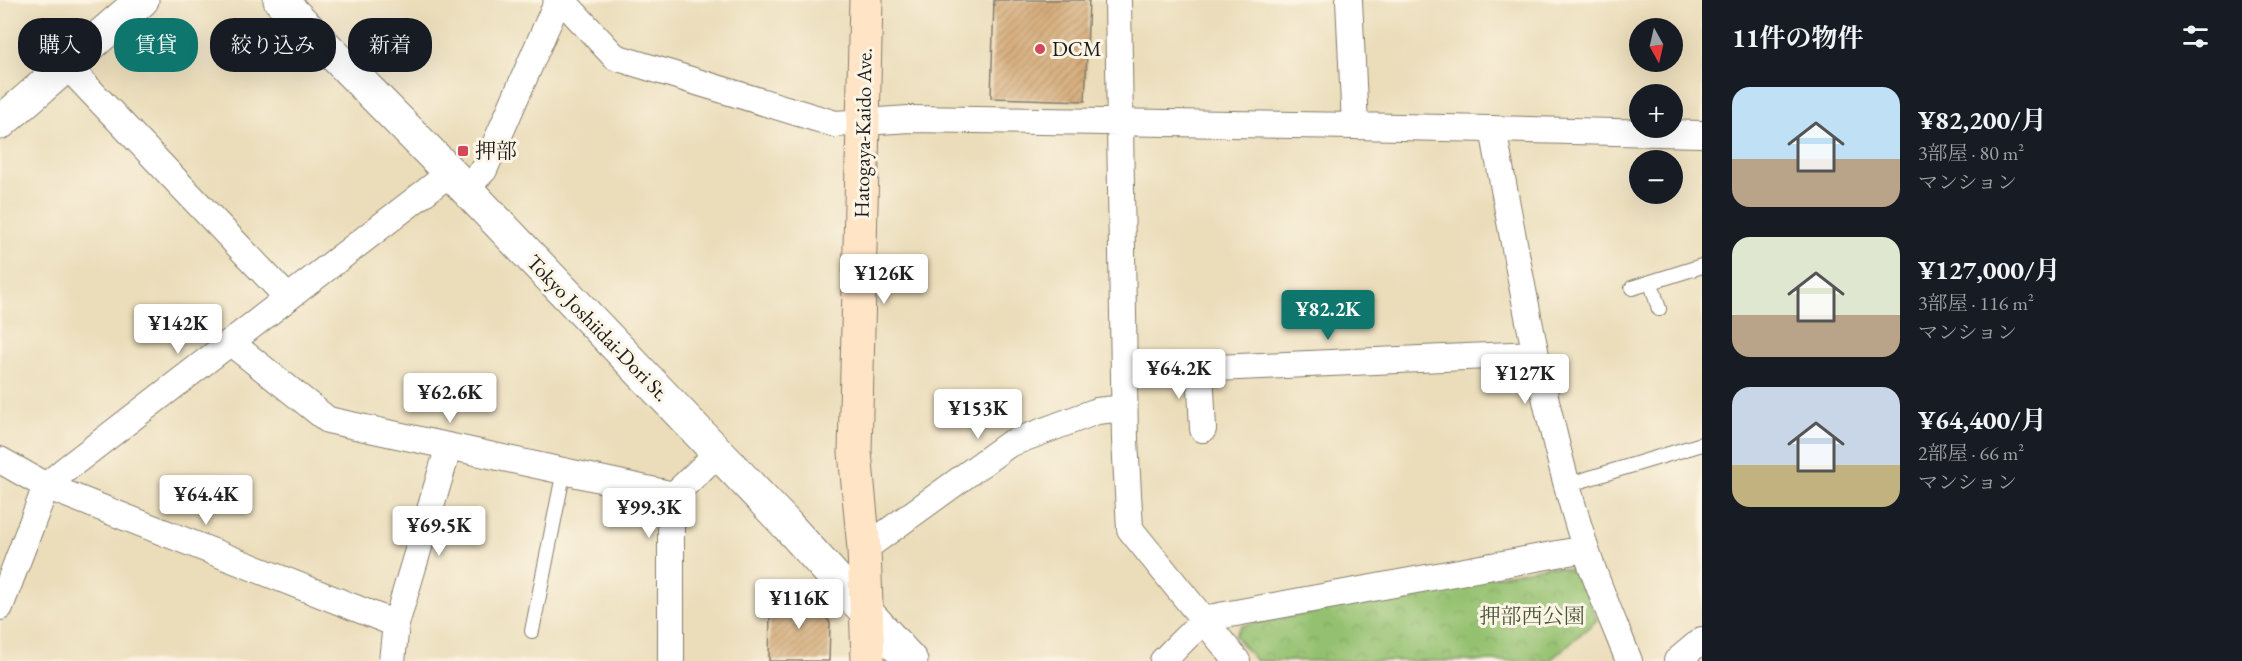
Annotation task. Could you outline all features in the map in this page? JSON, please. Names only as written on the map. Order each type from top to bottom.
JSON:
[{"type":"main road","name":"Hatogaya-Kaido Ave.","points":[[866,0],[855,452],[864,549],[868,661]]},
{"type":"street","points":[[102,35],[142,0]]},
{"type":"street","name":"Tokyo Joshiidai-Dori St.","points":[[280,0],[458,181],[718,453],[911,661]]},
{"type":"street","points":[[0,607],[46,486],[288,298],[458,181],[484,170],[560,0],[615,57],[835,124],[888,119],[1702,134]]},
{"type":"street","points":[[1118,0],[1124,408],[1130,529],[1237,661]]},
{"type":"street","points":[[1349,0],[1354,126]]},
{"type":"street","points":[[0,123],[60,72]]},
{"type":"street","points":[[73,72],[288,298]]},
{"type":"street","points":[[1493,129],[1535,354],[1567,485],[1585,549],[1629,661]]},
{"type":"street","points":[[230,342],[328,420],[674,495]]},
{"type":"street","points":[[1124,372],[1535,354]]},
{"type":"street","points":[[1200,369],[1203,429]]},
{"type":"street","points":[[864,549],[1009,444],[1097,411],[1124,408]]},
{"type":"street","points":[[392,661],[396,624],[449,446]]},
{"type":"street","points":[[671,661],[671,513],[674,495],[718,453]]},
{"type":"street","points":[[0,460],[46,486],[396,624]]},
{"type":"street","points":[[1163,661],[1186,636],[1214,617],[1585,549]]},
{"type":"street","points":[[1677,661],[1702,640]]},
{"type":"lane","points":[[1632,288],[1702,266]]},
{"type":"lane","points":[[1651,283],[1659,309]]},
{"type":"lane","points":[[1567,485],[1702,444]]},
{"type":"lane","points":[[532,631],[564,470]]},
{"type":"green space","name":"押部西公園","points":[[1549,566],[1578,571],[1597,620],[1549,661],[1256,661],[1235,636],[1241,626]]},
{"type":"building","name":"DCM","points":[[994,0],[1089,0],[1085,101],[991,98]]},
{"type":"building","points":[[807,588],[830,623],[829,661],[769,661],[770,613],[795,589]]},
{"type":"place","name":"DCM","points":[[1040,49]]},
{"type":"place","name":"押部","points":[[463,151]]}]
